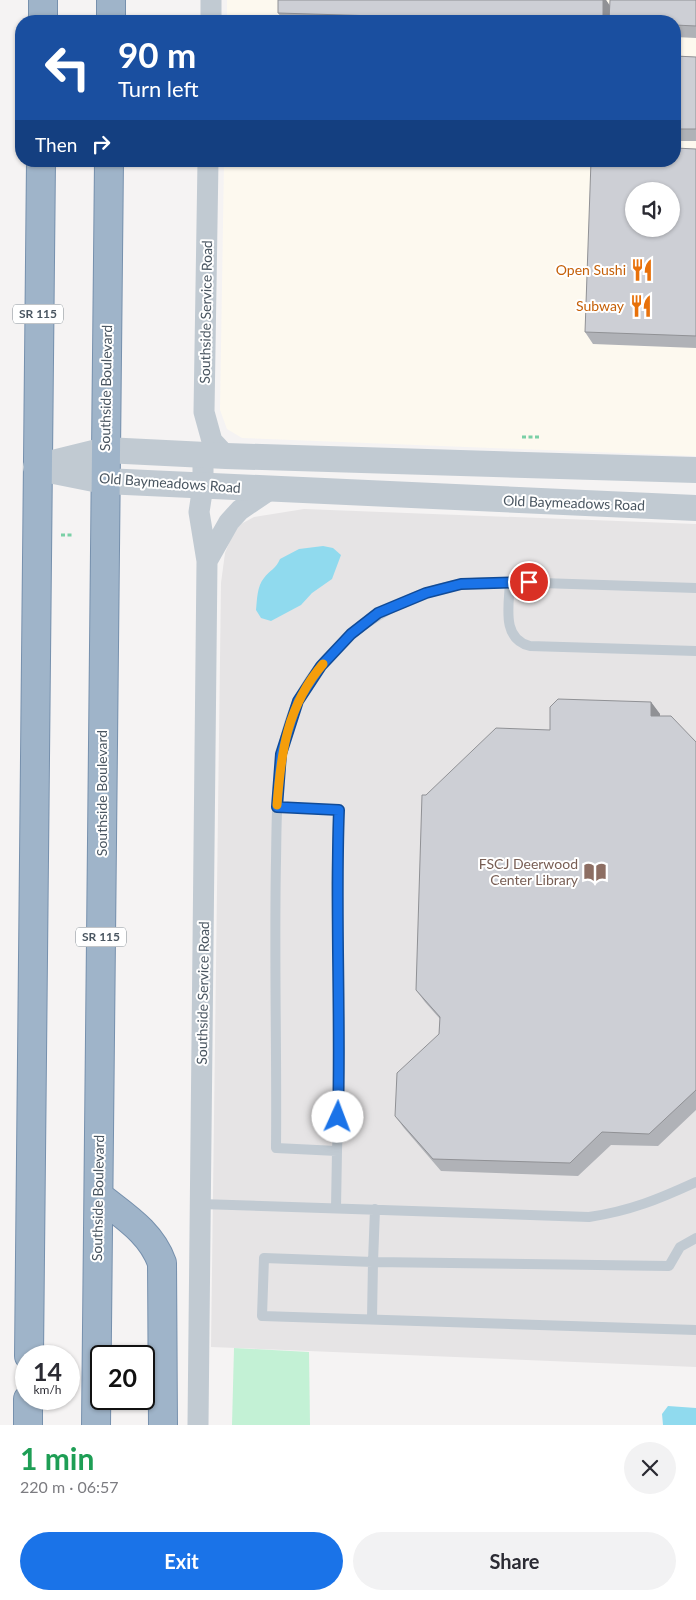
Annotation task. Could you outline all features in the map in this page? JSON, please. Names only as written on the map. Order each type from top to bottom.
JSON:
[{"type":"highway","points":[[42,15],[43,0]]},
{"type":"highway","points":[[111,0],[111,15]]},
{"type":"highway","name":"SR 115","points":[[29,1345],[40,167]]},
{"type":"highway","name":"Southside Boulevard","points":[[96,1425],[104,481],[109,167]]},
{"type":"highway","points":[[98,1196],[142,1230],[156,1247],[162,1263],[163,1425]]},
{"type":"highway","points":[[28,1410],[28,1425]]},
{"type":"street","points":[[211,0],[211,15]]},
{"type":"street","name":"Southside Service Road","points":[[198,1425],[208,561],[199,512],[203,486],[215,456],[204,412],[208,167]]},
{"type":"street","name":"Old Baymeadows Road","points":[[36,467],[105,450],[215,456],[696,470]]},
{"type":"street","name":"Old Baymeadows Road","points":[[36,467],[104,481],[696,508]]},
{"type":"street","name":"Southside Service Road","points":[[208,561],[229,522],[240,510],[271,489]]},
{"type":"lane","points":[[510,582],[509,627],[516,640],[522,644],[696,651]]},
{"type":"lane","points":[[337,1151],[276,1148],[277,1048],[274,924],[277,807],[281,754],[298,701],[321,666],[351,634],[378,613],[426,593],[461,584],[510,582],[696,588]]},
{"type":"lane","points":[[277,807],[339,810],[336,883],[340,1050],[336,1208]]},
{"type":"lane","points":[[200,1204],[589,1216],[621,1212],[653,1202],[696,1182]]},
{"type":"lane","points":[[372,1319],[374,1209]]},
{"type":"lane","points":[[696,1238],[680,1247],[669,1266],[373,1262],[264,1258],[262,1316],[696,1330]]},
{"type":"path","points":[[522,437],[540,437]]},
{"type":"path","points":[[57,534],[73,535]]},
{"type":"shaded area","points":[[227,0],[696,0],[696,456],[242,438],[227,429],[220,410],[224,167],[681,167],[681,15],[227,15]]},
{"type":"shaded area","points":[[304,509],[696,524],[696,1367],[211,1347],[221,583],[225,553],[233,533],[241,524],[254,517]]},
{"type":"green space","points":[[234,1348],[309,1352],[310,1425],[232,1425]]},
{"type":"water","points":[[323,546],[333,548],[341,555],[332,579],[312,593],[301,605],[271,621],[261,618],[256,610],[260,585],[266,575],[277,565],[280,559],[299,549]]},
{"type":"water","points":[[668,1406],[696,1408],[696,1425],[663,1425],[662,1414]]},
{"type":"building","points":[[278,0],[603,0],[603,15],[344,15],[278,13]]},
{"type":"building","points":[[610,0],[696,0],[696,26],[681,25],[681,15],[609,15]]},
{"type":"building","points":[[681,56],[696,57],[696,129],[681,129]]},
{"type":"building","points":[[681,148],[696,149],[696,336],[585,332],[591,167],[681,167]]},
{"type":"building","points":[[558,699],[651,702],[651,716],[671,716],[696,742],[696,1090],[649,1134],[602,1132],[570,1163],[433,1159],[395,1116],[397,1073],[439,1034],[440,1017],[416,990],[422,795],[426,795],[496,728],[550,730],[550,707]]},
{"type":"slow traffic","points":[[277,805],[281,754],[298,701],[323,664]]},
{"type":"place","name":"Open Sushi","points":[[642,270]]},
{"type":"place","name":"Subway","points":[[641,306]]},
{"type":"place","name":"FSCJ Deerwood Center Library","points":[[595,872]]},
{"type":"route","points":[[338,1117],[340,1050],[336,883],[339,810],[277,807],[281,754],[298,701],[321,666],[351,634],[378,613],[426,593],[461,584],[529,582]]}]
